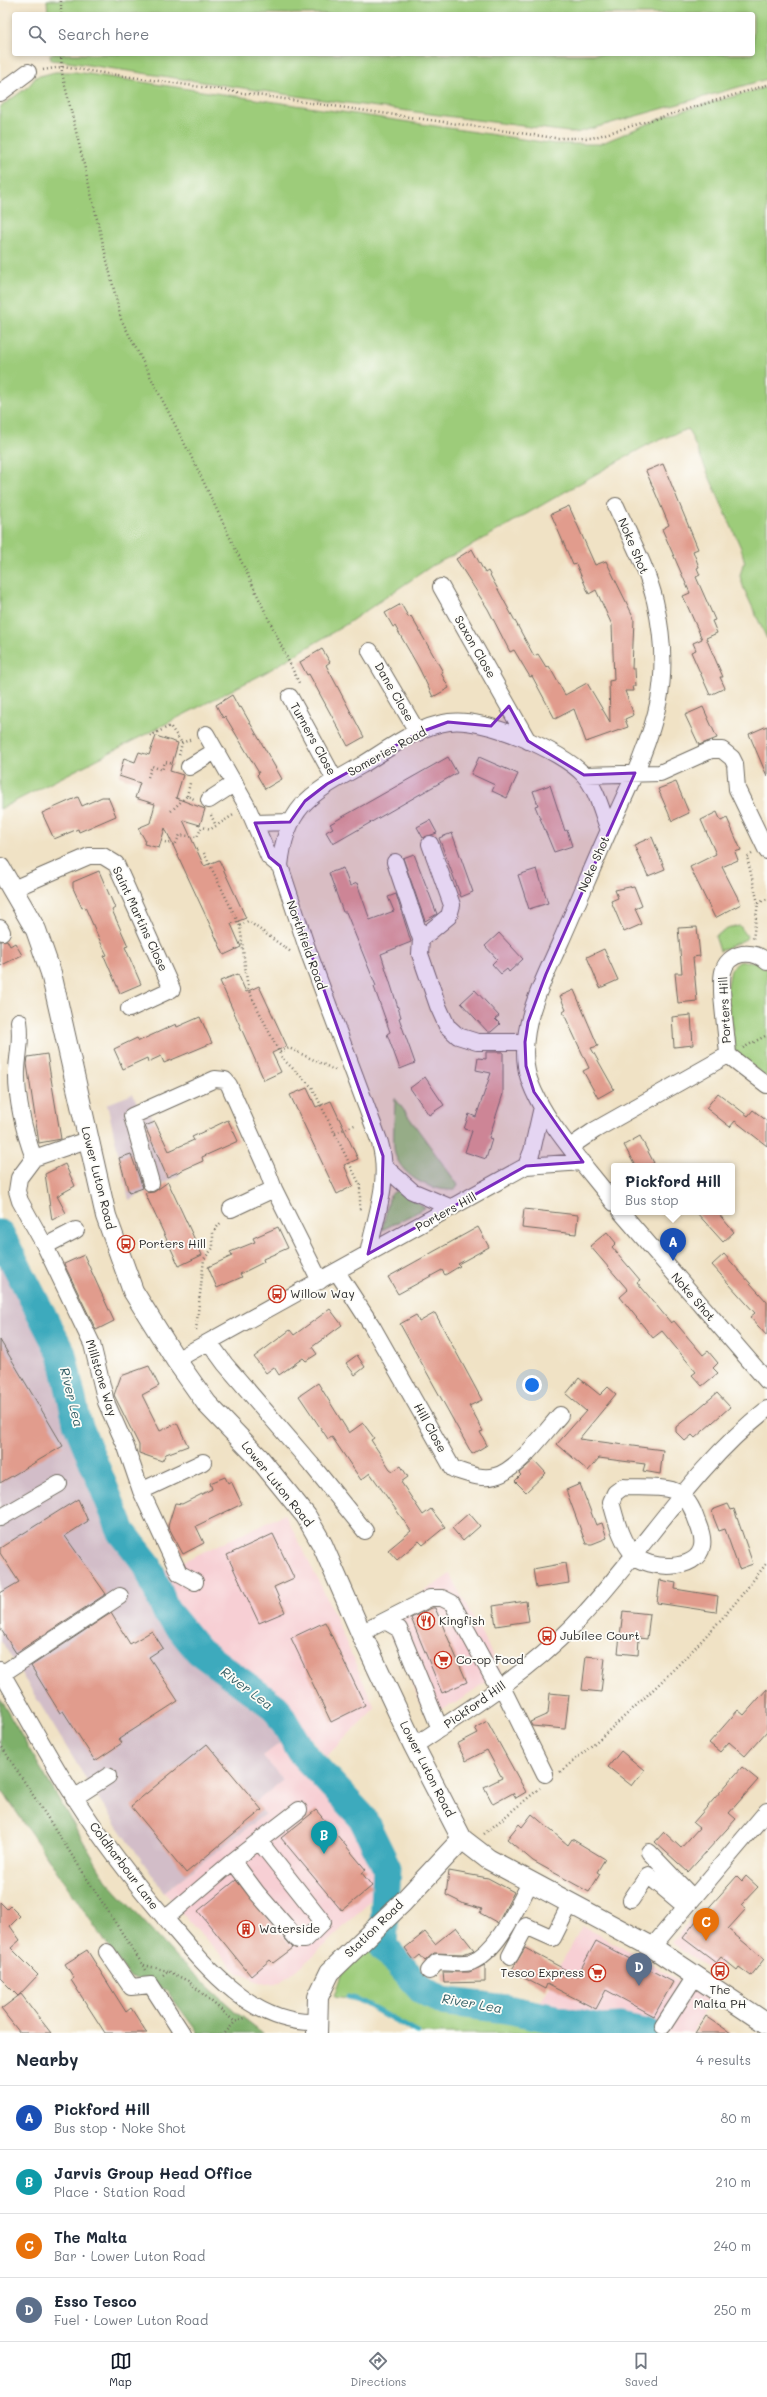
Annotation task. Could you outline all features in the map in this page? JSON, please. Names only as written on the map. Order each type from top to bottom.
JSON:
[{"type":"main road","name":"Lower Luton Road","points":[[0,868],[14,889],[36,930],[52,973],[87,1140],[106,1216],[133,1291],[176,1360],[207,1404],[259,1458],[306,1516],[322,1544],[361,1633],[414,1746],[462,1839],[488,1859],[530,1883],[652,1947],[696,1975],[767,2024]]},
{"type":"main road","name":"Station Road","points":[[316,2028],[318,1997],[330,1972],[373,1929],[403,1902],[462,1839]]},
{"type":"street","points":[[0,93],[28,72]]},
{"type":"street","name":"Noke Shot","points":[[611,1198],[570,1146],[542,1107],[529,1080],[526,1066],[526,1042],[528,1022],[546,974],[635,773],[659,699],[661,638],[654,601],[646,574],[616,506]]},
{"type":"street","name":"Saxon Close","points":[[442,587],[528,741]]},
{"type":"street","name":"Dane Close","points":[[370,651],[418,733]]},
{"type":"street","name":"Turners Close","points":[[290,697],[335,780]]},
{"type":"street","points":[[491,726],[509,706]]},
{"type":"street","name":"Someries Road","points":[[280,866],[282,844],[290,822],[306,801],[335,780],[418,733],[448,722],[478,723],[491,726],[528,741],[564,760],[584,775],[610,830]]},
{"type":"street","name":"Northfield Road","points":[[206,734],[248,806],[269,857],[280,866],[307,948],[380,1143],[385,1167],[382,1194],[368,1254]]},
{"type":"street","points":[[584,775],[635,773],[649,775],[660,773],[711,750],[722,750],[727,752],[735,764],[737,788],[766,849]]},
{"type":"street","points":[[181,762],[216,751]]},
{"type":"street","points":[[209,800],[235,783]]},
{"type":"street","points":[[255,823],[290,822]]},
{"type":"street","points":[[421,939],[449,916],[452,905],[430,844]]},
{"type":"street","name":"Saint Martins Close","points":[[14,889],[89,856],[103,856],[116,864],[172,989],[129,1009]]},
{"type":"street","points":[[395,862],[421,939],[420,954],[438,1006],[447,1026],[458,1036],[477,1042],[526,1042]]},
{"type":"street","points":[[751,954],[764,958],[767,962]]},
{"type":"street","name":"Porters Hill","points":[[751,954],[737,955],[732,958],[723,971],[728,1055],[767,1085]]},
{"type":"street","points":[[20,1021],[22,1037],[18,1059],[17,1082],[27,1142],[34,1158],[87,1140]]},
{"type":"street","name":"Porters Hill","points":[[570,1146],[595,1130],[728,1055]]},
{"type":"street","points":[[151,1183],[132,1116],[220,1078],[229,1085],[274,1189],[320,1281]]},
{"type":"street","points":[[526,1166],[532,1151],[542,1107]]},
{"type":"street","name":"Millstone Way","points":[[34,1158],[19,1178],[18,1191],[20,1201],[45,1246],[92,1344],[106,1402],[126,1447],[141,1491],[179,1573],[195,1582]]},
{"type":"street","name":"Porters Hill","points":[[176,1360],[526,1166],[584,1162]]},
{"type":"street","points":[[385,1167],[412,1191],[452,1208]]},
{"type":"street","points":[[231,1209],[274,1189]]},
{"type":"street","name":"Noke Shot","points":[[624,1215],[767,1381]]},
{"type":"street","points":[[45,1246],[76,1230]]},
{"type":"street","name":"Hill Close","points":[[337,1272],[372,1326],[453,1469],[481,1477],[495,1476],[509,1469],[560,1415]]},
{"type":"street","points":[[210,1342],[225,1364],[311,1464],[365,1531]]},
{"type":"street","name":"Pickford Hill","points":[[414,1746],[500,1688],[533,1663],[573,1626],[635,1556],[721,1451],[767,1409]]},
{"type":"street","points":[[141,1491],[203,1462]]},
{"type":"street","points":[[0,1518],[59,1484]]},
{"type":"street","points":[[623,1487],[671,1490],[683,1496],[692,1508],[702,1537],[701,1551],[685,1564],[674,1567],[646,1562],[635,1556],[625,1544],[615,1516],[612,1502],[616,1493],[623,1487]]},
{"type":"street","points":[[1,1672],[120,1596]]},
{"type":"street","points":[[361,1633],[387,1622],[430,1598],[442,1598],[452,1603],[500,1688],[548,1779]]},
{"type":"street","points":[[387,1622],[399,1629],[440,1729]]},
{"type":"street","name":"Coldharbour Lane","points":[[1,1672],[74,1798],[132,1880],[204,1965],[235,1991],[276,2017],[306,2023],[316,2028]]},
{"type":"street","points":[[74,1798],[108,1776]]},
{"type":"street","points":[[165,1919],[233,1861],[299,1810]]},
{"type":"street","points":[[652,1947],[689,1901],[767,1811]]},
{"type":"street","points":[[233,1861],[257,1893],[298,1940],[305,1940],[324,1922],[259,1841]]},
{"type":"street","points":[[649,1852],[689,1901]]},
{"type":"street","points":[[631,1900],[648,1875],[689,1901]]},
{"type":"street","points":[[429,1971],[437,1962],[470,1962],[478,1958],[498,1939],[530,1883]]},
{"type":"street","points":[[510,1956],[526,1926],[553,1938],[570,1904]]},
{"type":"street","points":[[107,1952],[131,1987],[151,1985],[182,2033]]},
{"type":"street","points":[[663,2026],[696,1975]]},
{"type":"path","points":[[61,12],[62,0]]},
{"type":"path","points":[[61,56],[62,67],[121,319],[196,466],[299,683],[290,697]]},
{"type":"path","points":[[28,72],[62,67],[555,138],[592,138],[767,85]]},
{"type":"path","points":[[148,777],[152,766],[162,770],[165,762],[181,762],[182,743],[170,726],[150,736]]},
{"type":"path","points":[[182,743],[206,734]]},
{"type":"path","points":[[165,842],[175,845],[180,835],[197,837],[202,827],[211,829],[248,806]]},
{"type":"path","points":[[751,954],[758,903],[748,857],[766,849]]},
{"type":"path","points":[[204,852],[240,926],[248,990],[282,1058],[312,1087],[360,1185],[360,1219],[372,1232]]},
{"type":"path","points":[[758,903],[767,899]]},
{"type":"path","points":[[240,926],[248,921],[293,953],[307,948]]},
{"type":"path","points":[[728,1055],[767,1034]]},
{"type":"path","points":[[280,1052],[289,1048],[341,1073],[352,1069]]},
{"type":"path","points":[[335,1133],[371,1119]]},
{"type":"path","points":[[194,1350],[204,1259],[214,1248],[213,1232],[231,1209]]},
{"type":"path","points":[[462,1839],[487,1833],[548,1779],[609,1732],[689,1655],[726,1614],[767,1563]]},
{"type":"path","points":[[0,1744],[144,1964],[151,1985],[168,1971]]},
{"type":"path","points":[[144,1964],[168,1971],[188,1981],[235,2022],[225,2033]]},
{"type":"highlighted area","points":[[509,706],[528,741],[584,775],[635,773],[546,974],[528,1022],[525,1042],[526,1066],[534,1092],[583,1162],[526,1166],[368,1254],[382,1194],[383,1156],[280,866],[269,857],[255,823],[290,822],[305,801],[327,784],[418,733],[448,722],[491,726]]},
{"type":"shaded area","points":[[133,1094],[138,1105],[145,1102],[180,1175],[129,1200],[107,1104]]},
{"type":"shaded area","points":[[0,1253],[56,1357],[68,1426],[115,1534],[136,1558],[158,1613],[196,1658],[288,1737],[263,1756],[283,1780],[256,1802],[265,1814],[164,1892],[94,1792],[0,1639]]},
{"type":"shaded area","points":[[285,1514],[324,1592],[375,1708],[326,1757],[274,1693],[217,1654],[188,1624],[160,1572]]},
{"type":"shaded area","points":[[450,1574],[501,1671],[454,1704],[426,1715],[384,1620]]},
{"type":"shaded area","points":[[288,1737],[315,1775],[348,1814],[369,1849],[377,1868],[378,1884],[374,1898],[313,1956],[287,1978],[277,1983],[266,1984],[237,1972],[192,1925],[164,1892],[265,1814],[256,1802],[263,1756]]},
{"type":"shaded area","points":[[702,1907],[742,1940],[715,1973],[672,1943]]},
{"type":"shaded area","points":[[582,1926],[651,1963],[711,2002],[691,2033],[660,2033],[649,2024],[633,2018],[584,2016],[537,2007]]},
{"type":"green space","points":[[47,0],[767,0],[767,79],[576,133],[324,100],[51,60],[50,56],[755,56],[755,12],[48,12]]},
{"type":"green space","points":[[55,72],[75,72],[555,144],[600,144],[674,113],[767,87],[767,639],[744,589],[740,576],[743,564],[745,563],[741,548],[688,429],[651,443],[464,550],[433,565],[345,625],[263,674],[0,809],[0,107],[28,87],[36,77]]},
{"type":"green space","points":[[740,926],[747,936],[746,939],[720,951],[715,936],[731,927]]},
{"type":"green space","points":[[749,961],[760,964],[767,970],[767,1078],[735,1052],[727,991],[731,969],[739,962]]},
{"type":"green space","points":[[395,1098],[458,1185],[455,1190],[446,1190],[428,1185],[411,1176],[404,1170],[395,1154],[394,1149]]},
{"type":"green space","points":[[396,1191],[400,1191],[425,1208],[382,1230],[390,1195]]},
{"type":"green space","points":[[0,1699],[106,1880],[178,1959],[236,2012],[263,2033],[198,2033],[167,1991],[128,1975],[0,1788]]},
{"type":"green space","points":[[374,1941],[382,1958],[396,1968],[409,1985],[425,1999],[441,2005],[481,2008],[553,2022],[578,2030],[605,2033],[418,2033],[356,1999],[334,1996],[341,1975]]},
{"type":"building","points":[[663,464],[698,549],[693,551],[699,567],[697,568],[700,575],[696,577],[715,620],[712,621],[717,633],[706,638],[723,677],[720,677],[725,688],[710,695],[691,652],[696,650],[693,643],[702,639],[683,596],[690,593],[662,529],[669,525],[646,471]]},
{"type":"building","points":[[569,506],[595,565],[606,561],[634,618],[632,669],[635,669],[636,686],[633,686],[634,691],[625,691],[634,715],[625,719],[628,727],[586,742],[574,709],[555,719],[532,676],[530,677],[514,650],[510,652],[488,609],[456,559],[472,549],[485,573],[488,571],[534,656],[538,654],[546,667],[549,666],[565,695],[587,683],[610,722],[609,681],[614,680],[612,625],[596,590],[589,594],[576,564],[573,565],[551,514]]},
{"type":"building","points":[[401,604],[409,618],[411,616],[443,672],[441,673],[449,688],[433,697],[419,668],[395,626],[393,627],[385,613]]},
{"type":"building","points":[[322,649],[330,662],[326,665],[364,737],[348,746],[309,674],[307,675],[300,662]]},
{"type":"building","points":[[232,695],[239,708],[241,707],[282,779],[265,789],[257,775],[259,773],[225,716],[223,718],[216,705]]},
{"type":"building","points":[[703,707],[717,738],[699,745],[685,715]]},
{"type":"building","points":[[767,726],[767,776],[749,734]]},
{"type":"building","points":[[156,736],[178,743],[170,771],[183,775],[176,798],[205,809],[200,825],[183,820],[204,866],[219,860],[246,918],[231,924],[241,947],[224,955],[165,828],[159,848],[144,844],[145,840],[138,828],[150,823],[155,804],[135,798],[140,783],[119,776],[124,758],[135,762],[139,752],[149,755]]},
{"type":"building","points":[[448,757],[457,773],[333,844],[326,832],[333,828],[330,824]]},
{"type":"building","points":[[479,757],[518,774],[507,798],[492,791],[495,785],[471,774]]},
{"type":"building","points":[[676,782],[689,813],[672,821],[658,789]]},
{"type":"building","points":[[550,785],[565,831],[567,830],[572,846],[554,852],[535,806],[538,805],[533,791]]},
{"type":"building","points":[[78,797],[82,806],[102,797],[108,797],[116,816],[79,832],[78,829],[54,839],[42,813]]},
{"type":"building","points":[[717,812],[721,821],[727,818],[741,850],[735,852],[738,860],[722,867],[741,904],[715,918],[690,867],[716,854],[701,820]]},
{"type":"building","points":[[430,820],[437,833],[423,838],[417,827]]},
{"type":"building","points":[[452,833],[473,892],[461,897],[439,838]]},
{"type":"building","points":[[652,837],[665,869],[648,876],[634,845]]},
{"type":"building","points":[[414,854],[437,914],[425,921],[403,858]]},
{"type":"building","points":[[343,868],[350,886],[357,883],[370,920],[394,911],[388,897],[396,894],[411,942],[381,954],[401,1017],[399,1018],[415,1063],[400,1069],[387,1034],[390,1032],[374,987],[376,986],[346,912],[343,912],[329,873]]},
{"type":"building","points":[[537,869],[548,903],[529,909],[518,875]]},
{"type":"building","points":[[99,871],[115,908],[112,910],[128,946],[125,947],[141,984],[120,993],[104,956],[107,955],[85,907],[82,908],[73,888],[73,882]]},
{"type":"building","points":[[634,886],[642,906],[635,909],[642,924],[624,932],[611,901],[618,898],[615,890]]},
{"type":"building","points":[[697,927],[700,956],[693,957],[697,1001],[678,1003],[675,973],[682,973],[678,928]]},
{"type":"building","points":[[499,933],[523,959],[509,972],[507,969],[501,974],[492,964],[497,959],[485,946]]},
{"type":"building","points":[[7,940],[10,946],[15,943],[22,955],[0,966],[0,941]]},
{"type":"building","points":[[604,949],[618,980],[600,988],[587,957]]},
{"type":"building","points":[[238,974],[246,992],[259,986],[287,1046],[272,1053],[281,1072],[264,1080],[220,981]]},
{"type":"building","points":[[475,990],[499,1016],[495,1019],[500,1024],[491,1032],[488,1032],[461,1003]]},
{"type":"building","points":[[574,990],[598,1046],[591,1048],[614,1089],[598,1098],[583,1071],[589,1068],[563,1012],[566,1010],[560,996]]},
{"type":"building","points":[[691,1015],[693,1045],[674,1047],[672,1017]]},
{"type":"building","points":[[200,1017],[212,1043],[164,1063],[161,1056],[148,1062],[147,1058],[123,1069],[114,1049],[137,1038],[139,1041],[176,1024],[177,1027]]},
{"type":"building","points":[[486,1052],[503,1052],[503,1094],[489,1138],[492,1139],[486,1159],[465,1152],[472,1131],[464,1129],[469,1114],[476,1117],[491,1073],[476,1070],[478,1058],[486,1059]]},
{"type":"building","points":[[47,1054],[61,1139],[39,1143],[27,1064],[28,1057]]},
{"type":"building","points":[[425,1077],[444,1105],[429,1115],[410,1088]]},
{"type":"building","points":[[307,1088],[316,1107],[331,1101],[358,1159],[344,1165],[353,1186],[337,1194],[290,1095]]},
{"type":"building","points":[[718,1093],[748,1116],[753,1110],[767,1121],[767,1146],[735,1121],[730,1127],[706,1108]]},
{"type":"building","points":[[228,1120],[238,1141],[202,1157],[203,1161],[167,1177],[145,1126],[155,1122],[169,1151],[194,1140],[192,1137]]},
{"type":"building","points":[[640,1136],[654,1163],[633,1163],[624,1145]]},
{"type":"building","points":[[131,1154],[143,1188],[129,1193],[119,1158]]},
{"type":"building","points":[[65,1164],[75,1186],[57,1196],[66,1213],[52,1220],[45,1174]]},
{"type":"building","points":[[168,1182],[202,1255],[179,1266],[145,1193],[154,1192]]},
{"type":"building","points":[[524,1209],[578,1215],[576,1234],[522,1228]]},
{"type":"building","points":[[699,1215],[720,1215],[734,1232],[723,1242]]},
{"type":"building","points":[[278,1227],[288,1248],[263,1259],[264,1262],[240,1274],[242,1277],[217,1288],[208,1267],[232,1256],[230,1252],[255,1242],[253,1238]]},
{"type":"building","points":[[478,1227],[489,1247],[458,1264],[460,1266],[445,1275],[442,1270],[398,1294],[388,1277]]},
{"type":"building","points":[[607,1232],[616,1243],[612,1247],[640,1280],[637,1282],[671,1323],[674,1321],[703,1355],[708,1351],[718,1363],[713,1368],[718,1373],[702,1386],[692,1375],[696,1372],[662,1331],[653,1338],[620,1297],[628,1290],[590,1246]]},
{"type":"building","points":[[724,1254],[767,1302],[767,1336],[750,1317],[755,1313],[712,1265]]},
{"type":"building","points":[[84,1255],[114,1321],[96,1330],[64,1264]]},
{"type":"building","points":[[330,1309],[342,1325],[312,1347],[317,1354],[306,1361],[303,1358],[279,1375],[274,1367],[266,1373],[254,1357],[290,1330],[294,1335]]},
{"type":"building","points":[[435,1313],[482,1400],[469,1406],[483,1431],[480,1432],[487,1445],[472,1454],[400,1324],[416,1315],[419,1322]]},
{"type":"building","points":[[0,1340],[63,1446],[0,1483]]},
{"type":"building","points":[[357,1355],[365,1367],[355,1375],[346,1363]]},
{"type":"building","points":[[149,1366],[159,1386],[142,1395],[160,1431],[177,1423],[188,1446],[166,1454],[162,1461],[139,1453],[139,1445],[114,1395],[121,1376]]},
{"type":"building","points":[[579,1378],[600,1395],[608,1387],[616,1394],[579,1439],[663,1450],[660,1474],[643,1471],[645,1464],[599,1458],[588,1471],[557,1444],[586,1411],[566,1394]]},
{"type":"building","points":[[318,1383],[349,1433],[363,1423],[374,1438],[371,1440],[390,1469],[393,1471],[401,1466],[408,1477],[401,1482],[423,1515],[431,1509],[445,1527],[423,1545],[419,1541],[397,1560],[388,1550],[411,1531],[370,1473],[361,1480],[332,1437],[328,1439],[299,1396]]},
{"type":"building","points":[[717,1393],[730,1407],[695,1438],[692,1435],[685,1441],[676,1432],[676,1427]]},
{"type":"building","points":[[534,1460],[546,1473],[526,1492],[515,1481],[521,1475],[519,1473]]},
{"type":"building","points":[[225,1477],[228,1483],[231,1481],[242,1504],[196,1526],[204,1543],[183,1554],[168,1526],[175,1503],[182,1504],[212,1489],[210,1483]]},
{"type":"building","points":[[580,1484],[596,1525],[602,1523],[607,1538],[592,1544],[586,1544],[566,1490]]},
{"type":"building","points":[[78,1499],[88,1521],[65,1536],[106,1594],[16,1653],[0,1628],[0,1593],[19,1582],[0,1553],[0,1548]]},
{"type":"building","points":[[728,1504],[731,1510],[734,1509],[753,1564],[739,1569],[725,1529],[719,1531],[713,1516],[712,1510]]},
{"type":"building","points":[[469,1513],[480,1526],[463,1541],[452,1528]]},
{"type":"building","points":[[273,1534],[294,1578],[274,1587],[285,1612],[259,1623],[227,1555]]},
{"type":"building","points":[[566,1563],[569,1583],[536,1588],[533,1569]]},
{"type":"building","points":[[660,1580],[676,1583],[675,1589],[718,1596],[716,1612],[657,1603]]},
{"type":"building","points":[[526,1601],[529,1621],[496,1626],[493,1606]]},
{"type":"building","name":"Co-op Food","points":[[435,1608],[467,1682],[442,1693],[411,1618]]},
{"type":"building","points":[[623,1611],[650,1614],[647,1639],[639,1638],[638,1655],[618,1653]]},
{"type":"building","points":[[111,1613],[130,1644],[152,1631],[163,1648],[149,1657],[178,1701],[119,1739],[122,1743],[95,1761],[63,1711],[60,1713],[31,1666]]},
{"type":"building","points":[[325,1622],[365,1705],[331,1722],[291,1638]]},
{"type":"building","points":[[586,1656],[605,1658],[601,1692],[582,1690]]},
{"type":"building","points":[[767,1689],[767,1731],[745,1756],[729,1742],[720,1752],[709,1743],[738,1710],[744,1715]]},
{"type":"building","points":[[550,1693],[569,1695],[565,1729],[532,1726],[530,1722],[548,1714]]},
{"type":"building","points":[[487,1721],[526,1792],[516,1798],[513,1793],[493,1804],[484,1787],[502,1778],[487,1750],[466,1761],[457,1744],[478,1733],[475,1728]]},
{"type":"building","points":[[207,1744],[262,1810],[186,1873],[131,1806]]},
{"type":"building","points":[[621,1751],[644,1770],[632,1786],[608,1767]]},
{"type":"building","points":[[742,1767],[758,1780],[729,1813],[736,1819],[688,1872],[655,1842],[664,1832],[681,1848],[699,1828],[693,1823]]},
{"type":"building","points":[[316,1810],[366,1870],[362,1873],[372,1886],[342,1911],[281,1838]]},
{"type":"building","points":[[532,1814],[568,1845],[572,1839],[605,1859],[597,1872],[600,1874],[589,1892],[533,1861],[507,1839],[519,1824],[522,1827]]},
{"type":"building","points":[[449,1871],[488,1878],[514,1892],[498,1923],[480,1913],[482,1909],[464,1904],[446,1895]]},
{"type":"building","points":[[737,1876],[742,1881],[746,1876],[758,1887],[741,1905],[746,1909],[728,1929],[764,1959],[751,1976],[739,1967],[737,1970],[721,1957],[716,1963],[683,1938],[702,1913],[703,1914]]},
{"type":"building","name":"Waterside","points":[[236,1880],[293,1948],[273,1963],[270,1960],[251,1976],[198,1911]]},
{"type":"building","points":[[0,1902],[7,1909],[10,1906],[20,1916],[10,1926],[20,1940],[11,1948],[38,1975],[18,1996],[0,1978]]},
{"type":"building","points":[[456,1927],[474,1950],[463,1954],[434,1953],[425,1961],[420,1955],[414,1960],[405,1948],[425,1932],[435,1944]]},
{"type":"building","points":[[596,1941],[673,1982],[654,2016],[606,1990],[596,2009],[547,1984],[545,1989],[511,1971],[525,1948],[577,1976]]},
{"type":"building","points":[[87,1950],[126,2012],[131,2008],[147,2033],[105,2033],[71,1980],[74,1978],[65,1964]]},
{"type":"building","points":[[485,1965],[485,1982],[444,1983],[443,1972],[469,1972]]},
{"type":"building","points":[[21,1994],[51,2033],[20,2033],[1,2009]]},
{"type":"building","points":[[706,2016],[731,2033],[695,2033]]},
{"type":"waterway","name":"River Lea","points":[[0,1234],[62,1354],[77,1422],[122,1532],[147,1564],[166,1611],[199,1651],[276,1708],[303,1754],[362,1817],[387,1868],[383,1946],[421,1989],[442,2001],[506,2009],[600,2028],[620,2027],[648,2033]]},
{"type":"waterway","points":[[348,1997],[356,1999],[418,2033]]},
{"type":"place","name":"Porters Hill","points":[[126,1244]]},
{"type":"place","name":"Pickford Hill","points":[[673,1261]]},
{"type":"place","name":"Willow Way","points":[[277,1294]]},
{"type":"place","name":"Kingfish","points":[[426,1621]]},
{"type":"place","name":"Jubilee Court","points":[[547,1636]]},
{"type":"place","name":"Co-op Food","points":[[443,1660]]},
{"type":"place","name":"Jarvis Group Head Office","points":[[324,1854]]},
{"type":"place","name":"Waterside","points":[[246,1929]]},
{"type":"place","name":"The Malta","points":[[706,1941]]},
{"type":"place","name":"The Malta PH","points":[[720,1971]]},
{"type":"place","name":"Tesco Express","points":[[597,1973]]},
{"type":"place","name":"Esso Tesco","points":[[639,1986]]}]
